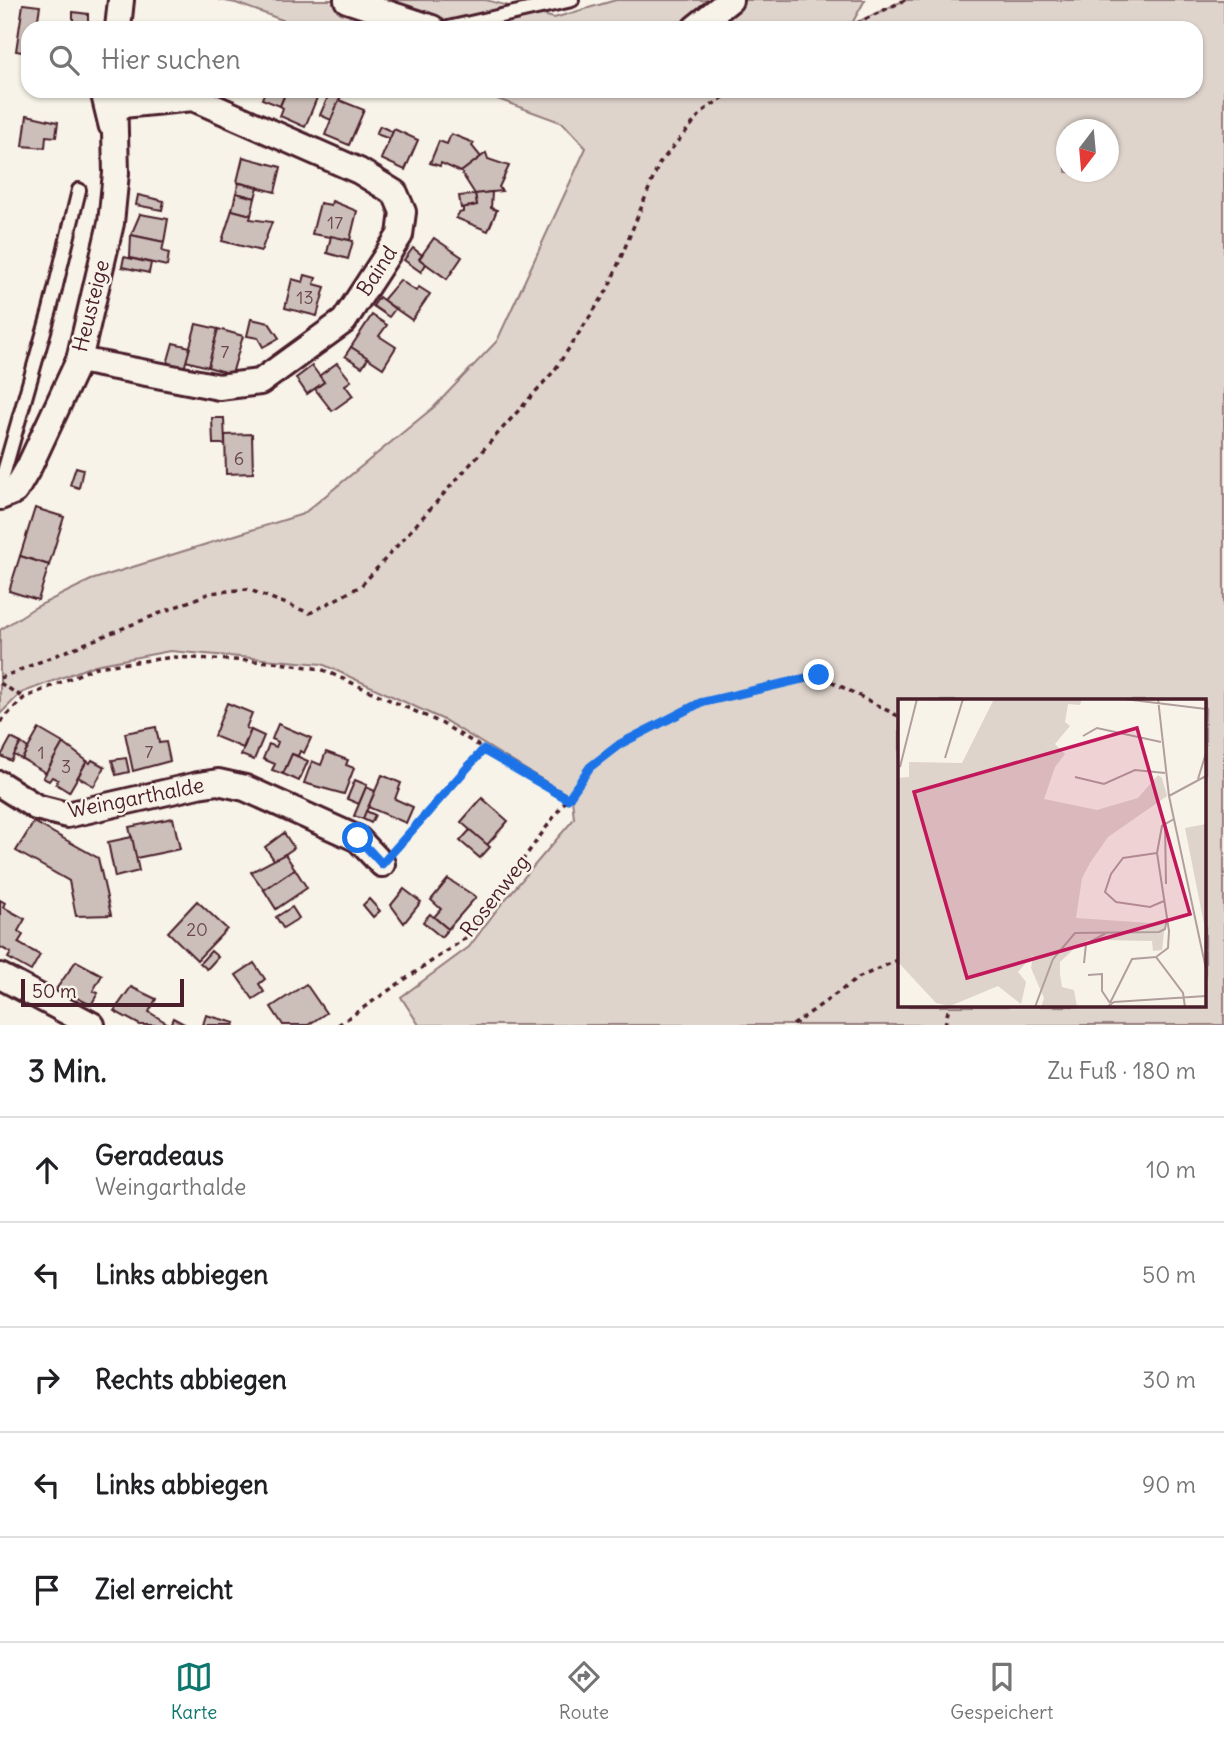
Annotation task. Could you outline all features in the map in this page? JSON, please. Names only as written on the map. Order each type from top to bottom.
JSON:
[{"type":"street","points":[[347,0],[411,21]]},
{"type":"street","points":[[704,21],[730,0]]},
{"type":"street","name":"Heusteige","points":[[0,497],[15,491],[29,467],[79,360],[111,223],[116,173],[108,98]]},
{"type":"street","name":"Baind","points":[[79,360],[219,387],[260,382],[344,321],[400,235],[403,212],[395,193],[359,171],[193,98]]},
{"type":"street","name":"Weingarthalde","points":[[0,784],[36,807],[67,815],[218,782],[244,788],[358,838],[382,864]]},
{"type":"street","points":[[0,976],[92,1025]]},
{"type":"lane","points":[[479,21],[572,0]]},
{"type":"lane","points":[[0,486],[50,310],[79,190]]},
{"type":"path","points":[[862,21],[905,0]]},
{"type":"path","points":[[0,678],[210,593],[247,589],[310,613],[361,586],[554,371],[608,289],[659,164],[703,111],[722,98]]},
{"type":"path","points":[[0,722],[24,698],[96,667],[174,657],[274,662],[321,669],[441,723],[568,799]]},
{"type":"path","name":"Rosenweg","points":[[338,1025],[467,937],[590,767],[620,744],[700,703],[819,675],[898,716]]},
{"type":"path","points":[[0,683],[24,698]]},
{"type":"path","points":[[382,864],[483,750]]},
{"type":"path","points":[[793,1025],[858,978],[898,960]]},
{"type":"path","points":[[945,1025],[949,1007]]},
{"type":"shaded area","points":[[219,0],[486,0],[554,18],[616,0],[865,0],[853,21],[285,21],[236,3]]},
{"type":"shaded area","points":[[905,0],[1224,0],[1224,1025],[419,1025],[401,997],[469,947],[498,908],[574,819],[572,798],[444,720],[322,664],[170,651],[95,665],[21,693],[0,714],[0,630],[34,608],[91,580],[303,514],[434,407],[497,341],[586,148],[563,123],[495,98],[1203,98],[1203,21],[860,21]]},
{"type":"building","points":[[23,4],[40,6],[38,21],[21,21],[21,52],[16,51]]},
{"type":"building","points":[[73,12],[88,14],[88,21],[73,21]]},
{"type":"building","points":[[262,98],[283,98],[280,106]]},
{"type":"building","points":[[283,98],[317,98],[305,127],[280,116],[283,108],[280,106]]},
{"type":"building","points":[[327,98],[340,98],[331,120],[320,115]]},
{"type":"building","points":[[339,100],[364,110],[349,145],[325,135]]},
{"type":"building","points":[[27,115],[58,122],[56,137],[46,136],[45,148],[23,146]]},
{"type":"building","points":[[380,126],[393,132],[390,139],[376,134]]},
{"type":"building","points":[[394,129],[418,140],[405,170],[381,159]]},
{"type":"building","points":[[451,134],[474,143],[472,146],[481,157],[461,172],[441,163],[440,166],[430,163],[439,141],[447,144]]},
{"type":"building","points":[[486,153],[488,159],[509,166],[499,187],[502,191],[475,194],[461,172]]},
{"type":"building","points":[[243,157],[281,167],[275,192],[237,182]]},
{"type":"building","points":[[239,183],[258,187],[255,198],[236,193]]},
{"type":"building","points":[[492,192],[491,208],[497,210],[488,231],[456,218],[463,212],[463,207],[477,205],[475,194]]},
{"type":"building","points":[[236,193],[255,198],[251,215],[232,210]]},
{"type":"building","points":[[475,194],[477,205],[461,208],[459,196]]},
{"type":"building","points":[[138,195],[164,201],[162,210],[136,205]]},
{"type":"building","points":[[332,201],[357,211],[350,240],[312,234],[320,203],[331,205]]},
{"type":"building","points":[[232,210],[251,215],[250,219],[272,222],[261,251],[222,241]]},
{"type":"building","points":[[140,214],[168,219],[164,242],[131,235]]},
{"type":"building","points":[[131,235],[164,242],[162,251],[169,253],[167,266],[130,258]]},
{"type":"building","points":[[331,236],[353,241],[348,259],[327,253]]},
{"type":"building","points":[[434,238],[462,257],[447,279],[419,259]]},
{"type":"building","points":[[413,248],[422,255],[419,259],[426,264],[421,272],[404,260]]},
{"type":"building","points":[[124,257],[151,263],[149,273],[122,267]]},
{"type":"building","points":[[305,275],[316,278],[314,284],[325,287],[317,316],[285,308],[292,279],[303,282]]},
{"type":"building","points":[[400,280],[416,291],[419,287],[430,294],[412,320],[383,300]]},
{"type":"building","points":[[379,297],[395,309],[389,317],[373,306]]},
{"type":"building","points":[[372,315],[387,325],[379,336],[396,347],[383,368],[351,347]]},
{"type":"building","points":[[251,319],[269,323],[279,338],[263,347],[258,338],[247,336]]},
{"type":"building","points":[[196,324],[218,329],[208,367],[186,361]]},
{"type":"building","points":[[218,329],[243,336],[232,374],[208,367]]},
{"type":"building","points":[[173,343],[190,347],[184,369],[167,364]]},
{"type":"building","points":[[351,347],[368,358],[362,367],[345,356]]},
{"type":"building","points":[[337,363],[351,381],[345,385],[353,396],[332,411],[315,389],[324,382],[319,376]]},
{"type":"building","points":[[312,366],[324,382],[307,394],[296,378]]},
{"type":"building","points":[[212,418],[224,418],[225,444],[213,444]]},
{"type":"building","points":[[252,434],[253,473],[226,474],[225,435]]},
{"type":"building","points":[[76,467],[83,469],[79,488],[70,485]]},
{"type":"building","points":[[35,508],[64,517],[49,565],[20,556]]},
{"type":"building","points":[[20,556],[49,565],[38,600],[9,591]]},
{"type":"building","points":[[227,703],[252,713],[246,728],[251,730],[243,748],[214,736]]},
{"type":"building","points":[[278,724],[311,738],[304,753],[300,751],[298,756],[292,754],[283,774],[272,770],[275,764],[263,759],[269,744],[276,747],[278,742],[272,739]]},
{"type":"building","points":[[156,727],[159,743],[166,742],[170,761],[133,771],[125,733]]},
{"type":"building","points":[[39,729],[63,743],[46,773],[22,759]]},
{"type":"building","points":[[251,730],[264,736],[254,760],[241,755]]},
{"type":"building","points":[[11,738],[21,743],[11,761],[1,756]]},
{"type":"building","points":[[21,743],[28,748],[22,759],[14,755]]},
{"type":"building","points":[[63,743],[87,761],[69,792],[56,784],[58,780],[52,777],[49,781],[43,778]]},
{"type":"building","points":[[326,752],[348,760],[346,765],[354,768],[344,794],[304,783],[312,761],[321,765]]},
{"type":"building","points":[[292,754],[308,761],[299,781],[283,774]]},
{"type":"building","points":[[126,758],[129,772],[116,775],[112,760]]},
{"type":"building","points":[[92,760],[105,767],[94,786],[78,777],[87,761],[90,763]]},
{"type":"building","points":[[382,775],[401,783],[395,799],[413,807],[406,823],[368,807]]},
{"type":"building","points":[[355,780],[367,785],[359,804],[347,799]]},
{"type":"building","points":[[366,787],[375,791],[363,819],[354,816]]},
{"type":"building","points":[[482,798],[508,821],[487,845],[461,822]]},
{"type":"building","points":[[366,811],[375,815],[371,823],[363,819]]},
{"type":"building","points":[[173,818],[180,849],[136,858],[129,827]]},
{"type":"building","points":[[34,822],[98,858],[111,915],[76,916],[69,881],[16,851]]},
{"type":"building","points":[[470,830],[490,847],[480,858],[460,841]]},
{"type":"building","points":[[284,833],[294,848],[275,861],[265,847]]},
{"type":"building","points":[[132,837],[139,871],[115,877],[108,842]]},
{"type":"building","points":[[285,854],[295,869],[264,890],[251,872]]},
{"type":"building","points":[[295,869],[307,888],[276,909],[264,890]]},
{"type":"building","points":[[448,879],[476,897],[448,929],[434,917],[441,909],[431,900]]},
{"type":"building","points":[[404,889],[421,902],[404,923],[391,905]]},
{"type":"building","points":[[369,899],[380,911],[373,917],[363,905]]},
{"type":"building","points":[[0,900],[5,903],[3,907],[25,919],[18,931],[23,935],[18,943],[40,955],[31,971],[8,958],[11,953],[0,947]]},
{"type":"building","points":[[197,901],[227,929],[197,960],[168,932]]},
{"type":"building","points":[[292,907],[299,918],[283,928],[276,917]]},
{"type":"building","points":[[430,914],[448,929],[441,937],[423,922]]},
{"type":"building","points":[[211,951],[218,957],[207,969],[200,963]]},
{"type":"building","points":[[76,961],[102,975],[93,991],[98,993],[91,1005],[57,988]]},
{"type":"building","points":[[254,963],[265,979],[259,984],[264,992],[253,999],[236,975]]},
{"type":"building","points":[[306,984],[326,1013],[308,1025],[283,1025],[271,1007]]},
{"type":"building","points":[[131,987],[156,999],[149,1012],[170,1025],[140,1025],[114,1011]]},
{"type":"building","points":[[206,1015],[235,1023],[203,1025]]},
{"type":"building","points":[[173,1018],[186,1025],[170,1025]]},
{"type":"route","points":[[358,838],[382,864],[421,824],[483,750],[568,799],[590,767],[620,744],[700,703],[819,675]]}]
